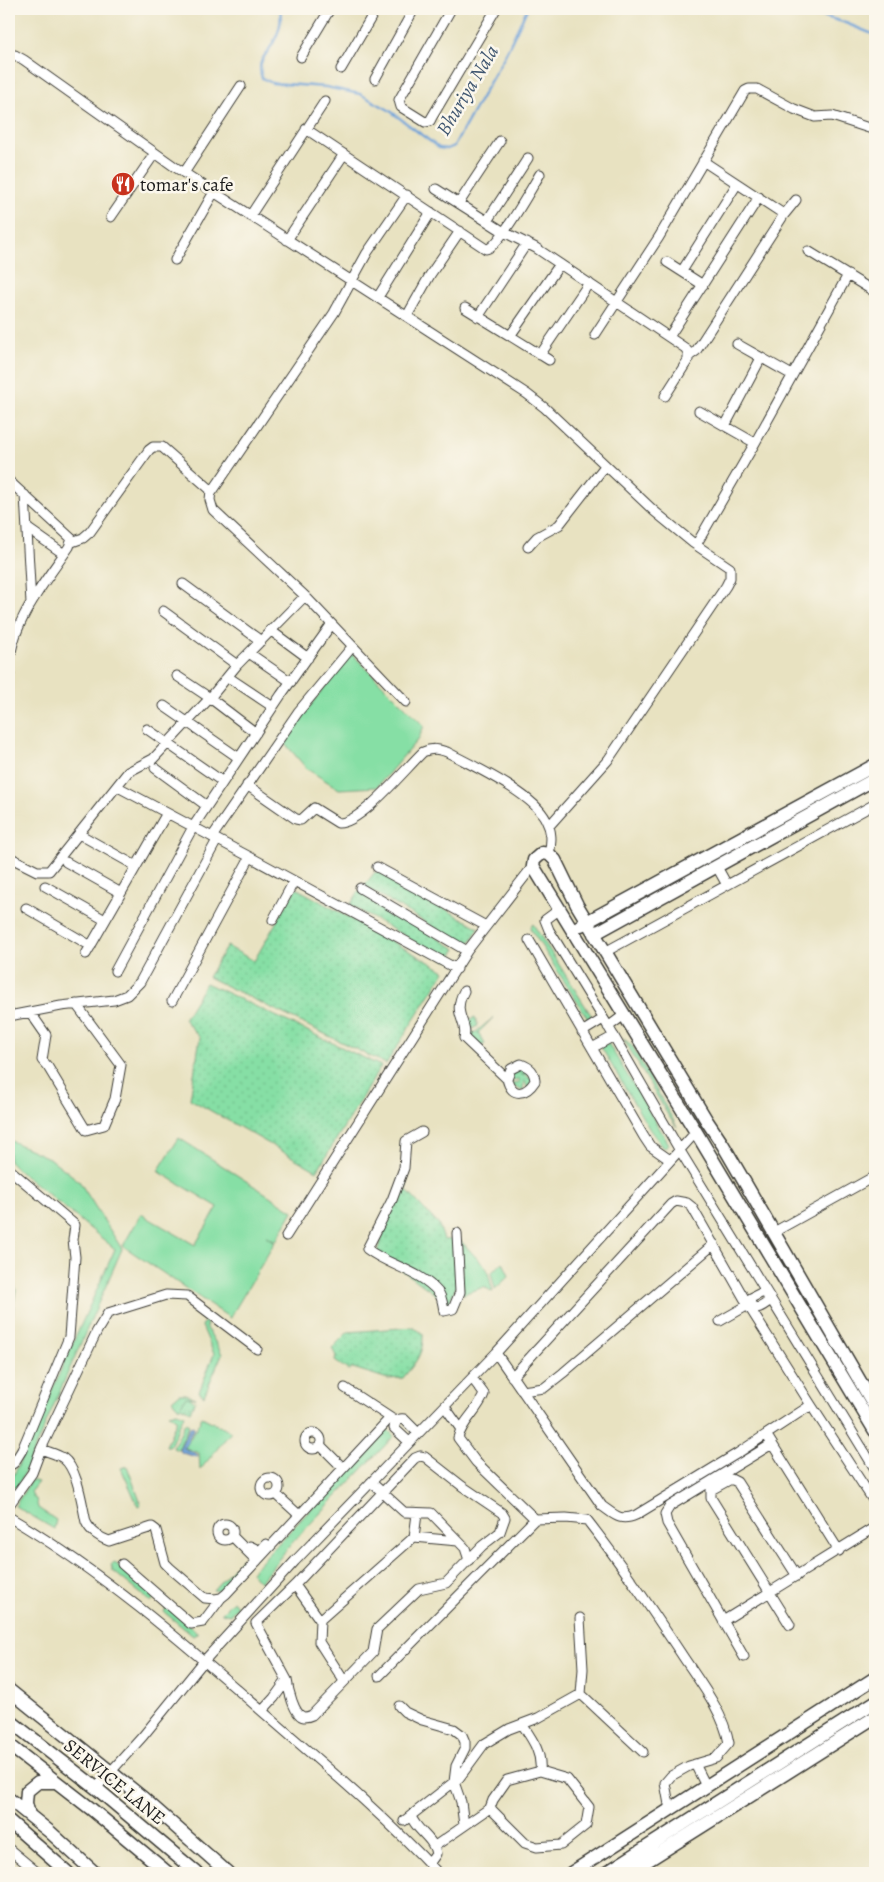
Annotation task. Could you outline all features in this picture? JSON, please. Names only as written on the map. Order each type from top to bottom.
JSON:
[{"type":"street","points":[[302,57],[330,9]]},
{"type":"street","points":[[341,69],[376,9]]},
{"type":"street","points":[[375,79],[414,9]]},
{"type":"street","points":[[452,9],[400,100],[401,108],[424,122],[430,121],[496,9]]},
{"type":"street","points":[[9,56],[24,60],[184,173],[527,394],[558,420],[654,511],[696,545],[730,568],[730,578],[726,586],[608,760],[549,826]]},
{"type":"street","points":[[184,173],[241,86]]},
{"type":"street","points":[[595,335],[658,237],[741,96],[749,89],[757,89],[794,109],[815,117],[832,116],[875,130]]},
{"type":"street","points":[[250,216],[325,101]]},
{"type":"street","points":[[306,130],[481,246],[489,249],[504,232],[540,174]]},
{"type":"street","points":[[459,203],[500,140]]},
{"type":"street","points":[[111,217],[155,153]]},
{"type":"street","points":[[287,240],[344,154]]},
{"type":"street","points":[[487,221],[528,158]]},
{"type":"street","points":[[703,161],[759,197],[784,216]]},
{"type":"street","points":[[682,271],[737,184]]},
{"type":"street","points":[[436,189],[589,283],[685,348],[689,356]]},
{"type":"street","points":[[175,260],[214,192]]},
{"type":"street","points":[[406,702],[305,596],[213,510],[210,500],[212,492],[334,313],[379,233],[407,196]]},
{"type":"street","points":[[669,337],[759,197]]},
{"type":"street","points":[[665,396],[689,356],[696,351],[796,200]]},
{"type":"street","points":[[378,298],[431,212]]},
{"type":"street","points":[[407,316],[430,275],[460,231]]},
{"type":"street","points":[[478,317],[527,244]]},
{"type":"street","points":[[808,251],[875,292]]},
{"type":"street","points":[[667,262],[703,284]]},
{"type":"street","points":[[510,336],[560,264]]},
{"type":"street","points":[[696,545],[848,275]]},
{"type":"street","points":[[465,308],[544,357],[589,283]]},
{"type":"street","points":[[737,344],[792,375]]},
{"type":"street","points":[[725,426],[762,358]]},
{"type":"street","points":[[699,411],[755,443]]},
{"type":"street","points":[[10,673],[9,661],[17,634],[22,618],[31,603],[72,542],[83,538],[90,532],[153,447],[162,447],[167,450],[209,487],[212,492]]},
{"type":"street","points":[[528,547],[537,537],[559,525],[605,466]]},
{"type":"street","points":[[9,481],[70,536],[72,542]]},
{"type":"street","points":[[25,495],[31,603]]},
{"type":"street","points":[[26,528],[64,554]]},
{"type":"street","points":[[183,584],[261,641]]},
{"type":"street","points":[[9,857],[38,871],[49,871],[118,787],[128,772],[153,759],[210,698],[237,665],[305,596]]},
{"type":"street","points":[[162,610],[237,665]]},
{"type":"street","points":[[116,971],[193,827],[273,707],[332,626]]},
{"type":"street","points":[[270,630],[308,658]]},
{"type":"street","points":[[9,1016],[76,1004],[114,1000],[127,996],[135,989],[215,838],[247,785],[298,712],[352,647]]},
{"type":"street","points":[[249,653],[291,682]]},
{"type":"street","points":[[177,676],[256,733]]},
{"type":"street","points":[[228,676],[273,707]]},
{"type":"street","points":[[164,706],[240,758]]},
{"type":"street","points":[[147,730],[223,782]]},
{"type":"street","points":[[247,785],[296,819],[304,818],[314,808],[338,823],[342,823],[364,810],[380,797],[423,752],[430,749],[438,749],[447,752],[533,804],[546,818],[549,826],[552,839],[550,854]]},
{"type":"street","points":[[573,929],[875,766]]},
{"type":"street","points":[[155,768],[207,806]]},
{"type":"street","points":[[594,934],[875,779]]},
{"type":"street","points":[[118,787],[456,970]]},
{"type":"street","points":[[604,952],[875,804]]},
{"type":"street","points":[[86,954],[167,813]]},
{"type":"street","points":[[79,834],[136,866]]},
{"type":"street","points":[[286,1236],[467,951],[533,866],[534,860],[542,853],[550,854],[604,952],[723,1145],[875,1407]]},
{"type":"street","points":[[172,1001],[250,857]]},
{"type":"street","points":[[66,862],[121,893]]},
{"type":"street","points":[[533,866],[696,1132],[875,1431]]},
{"type":"street","points":[[377,867],[486,926]]},
{"type":"street","points":[[716,867],[728,885]]},
{"type":"street","points":[[273,920],[294,881]]},
{"type":"street","points":[[45,886],[106,920]]},
{"type":"street","points":[[360,888],[467,951]]},
{"type":"street","points":[[26,908],[91,946]]},
{"type":"street","points":[[560,909],[547,917],[546,923],[679,1149],[875,1469]]},
{"type":"street","points":[[529,940],[650,1146],[670,1160]]},
{"type":"street","points":[[464,991],[458,1006],[465,1032],[464,1038],[507,1079]]},
{"type":"street","points":[[30,1012],[46,1035],[42,1060],[86,1130],[104,1125],[115,1099],[121,1065],[76,1004]]},
{"type":"street","points":[[582,1032],[624,1015]]},
{"type":"street","points":[[592,1048],[614,1036]]},
{"type":"street","points":[[422,1132],[406,1141],[404,1168],[392,1200],[367,1248],[378,1257],[414,1272],[439,1293],[444,1311],[453,1309],[460,1292],[458,1233]]},
{"type":"street","points":[[96,1788],[204,1661],[295,1561],[496,1353],[696,1132]]},
{"type":"street","points":[[9,1169],[75,1224],[73,1240],[75,1257],[69,1337],[22,1450],[14,1463],[9,1466]]},
{"type":"street","points":[[774,1232],[875,1176]]},
{"type":"street","points":[[512,1377],[670,1204],[676,1201],[687,1203],[692,1207],[810,1405],[875,1503]]},
{"type":"street","points":[[522,1391],[544,1388],[563,1374],[714,1244]]},
{"type":"street","points":[[720,1321],[749,1305],[751,1298],[761,1293],[769,1296]]},
{"type":"street","points":[[9,1505],[32,1473],[40,1449],[108,1312],[166,1295],[177,1294],[187,1296],[257,1349]]},
{"type":"street","points":[[802,1309],[815,1303]]},
{"type":"street","points":[[496,1353],[602,1506],[620,1518],[636,1515],[767,1435],[810,1405]]},
{"type":"street","points":[[472,1378],[484,1394],[480,1404],[460,1428],[458,1438],[476,1462],[534,1519]]},
{"type":"street","points":[[345,1388],[393,1420],[395,1430],[409,1442]]},
{"type":"street","points":[[444,1407],[460,1428]]},
{"type":"street","points":[[250,1546],[257,1551],[260,1550],[393,1420],[404,1419],[418,1433]]},
{"type":"street","points":[[767,1435],[839,1551]]},
{"type":"street","points":[[744,1657],[667,1523],[665,1514],[670,1506],[772,1444]]},
{"type":"street","points":[[320,1445],[343,1468]]},
{"type":"street","points":[[40,1449],[62,1458],[69,1464],[74,1474],[86,1522],[94,1532],[109,1541],[152,1526],[156,1530],[165,1563],[206,1598],[221,1598]]},
{"type":"street","points":[[420,1456],[502,1512],[504,1518],[500,1532],[482,1546],[446,1583],[419,1590],[377,1629],[373,1652],[312,1715],[305,1718],[297,1712],[288,1691],[287,1680],[256,1623],[295,1585],[381,1493],[415,1458],[420,1456]]},
{"type":"street","points":[[122,1564],[191,1624],[203,1622],[221,1598],[336,1473],[336,1468],[333,1464]]},
{"type":"street","points":[[790,1625],[711,1498],[711,1490],[730,1479],[737,1482],[797,1576]]},
{"type":"street","points":[[371,1482],[404,1512],[417,1514],[431,1513],[465,1548],[469,1560]]},
{"type":"street","points":[[276,1494],[298,1514]]},
{"type":"street","points":[[320,1620],[414,1537],[417,1514]]},
{"type":"street","points":[[9,1517],[81,1562],[204,1661],[374,1810],[438,1873]]},
{"type":"street","points":[[378,1676],[534,1519],[566,1518],[587,1520],[638,1588],[706,1691],[727,1728],[729,1743],[716,1758],[696,1764],[671,1776],[665,1782],[670,1810]]},
{"type":"street","points":[[723,1621],[875,1527]]},
{"type":"street","points":[[233,1537],[257,1561]]},
{"type":"street","points":[[414,1537],[458,1541]]},
{"type":"street","points":[[295,1585],[320,1620],[319,1642],[344,1681]]},
{"type":"street","points":[[580,1618],[583,1669],[581,1694]]},
{"type":"street","points":[[262,1711],[287,1680]]},
{"type":"street","points":[[571,1873],[706,1786],[874,1682]]},
{"type":"street","points":[[9,1690],[111,1772],[228,1873]]},
{"type":"street","points":[[429,1864],[436,1854],[435,1846],[407,1818],[454,1782],[484,1744],[509,1729],[538,1718],[581,1694]]},
{"type":"street","points":[[581,1694],[643,1752]]},
{"type":"street","points":[[606,1873],[875,1702]]},
{"type":"street","points":[[399,1706],[405,1712],[422,1720],[454,1729],[462,1735],[465,1748],[456,1766],[454,1782],[461,1802],[464,1825]]},
{"type":"street","points":[[628,1873],[875,1717]]},
{"type":"street","name":"SERVICE LANE","points":[[9,1720],[96,1788],[197,1873]]},
{"type":"street","points":[[522,1724],[537,1747],[541,1760],[540,1771]]},
{"type":"street","points":[[9,1746],[168,1873]]},
{"type":"street","points":[[696,1764],[706,1786]]},
{"type":"street","points":[[435,1846],[490,1808],[507,1780],[540,1771],[567,1779],[589,1807],[586,1825],[578,1834],[561,1845],[537,1847],[525,1843],[490,1808]]},
{"type":"street","points":[[29,1815],[26,1803],[27,1791],[38,1782],[56,1782]]},
{"type":"street","points":[[9,1799],[95,1873]]},
{"type":"street","points":[[9,1821],[68,1873]]},
{"type":"street","points":[[147,1855],[158,1841]]},
{"type":"street","points":[[9,1849],[38,1873]]},
{"type":"green space","points":[[351,653],[424,726],[419,738],[377,787],[339,789],[307,769],[283,741]]},
{"type":"green space","points":[[375,872],[382,873],[479,928],[467,947],[364,886]]},
{"type":"green space","points":[[296,888],[445,971],[386,1064],[208,977],[227,946],[254,961]]},
{"type":"green space","points":[[359,891],[456,949],[448,961],[350,905]]},
{"type":"green space","points":[[533,924],[591,1015],[590,1022],[530,928]]},
{"type":"green space","points":[[206,983],[381,1066],[317,1171],[190,1099],[200,1038],[184,1019]]},
{"type":"green space","points":[[461,1004],[469,1020],[475,1017],[478,1026],[467,1031]]},
{"type":"green space","points":[[494,1017],[478,1033],[485,1044],[476,1048],[466,1037],[469,1033],[476,1032]]},
{"type":"green space","points":[[623,1038],[633,1047],[677,1127],[669,1117]]},
{"type":"green space","points":[[608,1043],[669,1144],[664,1148],[650,1130],[601,1047]]},
{"type":"green space","points":[[520,1065],[534,1075],[520,1074],[533,1079],[528,1089],[524,1080],[523,1091],[510,1085],[519,1082],[519,1079],[509,1081],[513,1068]]},
{"type":"green space","points":[[179,1138],[293,1211],[276,1241],[266,1236],[275,1242],[230,1318],[123,1246],[141,1214],[195,1245],[218,1207],[158,1171]]},
{"type":"green space","points":[[9,1140],[51,1159],[79,1181],[122,1249],[18,1487],[9,1486],[115,1249],[9,1162]]},
{"type":"green space","points":[[407,1164],[406,1190],[439,1225],[444,1240],[454,1239],[456,1285],[449,1304],[377,1252]]},
{"type":"green space","points":[[461,1241],[487,1269],[493,1292],[484,1287],[463,1294]]},
{"type":"green space","points":[[503,1262],[509,1276],[495,1289],[491,1273]]},
{"type":"green space","points":[[9,1274],[16,1290],[9,1342]]},
{"type":"green space","points":[[206,1319],[207,1328],[222,1354],[204,1396],[199,1392],[214,1354],[202,1326]]},
{"type":"green space","points":[[414,1327],[423,1334],[422,1347],[415,1363],[403,1378],[388,1379],[353,1368],[348,1370],[335,1361],[336,1356],[332,1348],[348,1332]]},
{"type":"green space","points":[[179,1394],[186,1394],[196,1398],[186,1397],[179,1408],[172,1400]]},
{"type":"green space","points":[[186,1396],[195,1401],[190,1411],[180,1406]]},
{"type":"green space","points":[[177,1412],[184,1415],[170,1446],[166,1446],[177,1420],[169,1414]]},
{"type":"green space","points":[[202,1417],[231,1432],[200,1470],[199,1453],[185,1448]]},
{"type":"green space","points":[[185,1423],[189,1425],[178,1450],[173,1448]]},
{"type":"green space","points":[[387,1429],[394,1436],[292,1543],[260,1582],[251,1572]]},
{"type":"green space","points":[[127,1466],[141,1504],[138,1506],[121,1468]]},
{"type":"green space","points":[[31,1480],[38,1482],[31,1491],[36,1499],[38,1508],[56,1520],[54,1529],[15,1506]]},
{"type":"green space","points":[[241,1559],[246,1564],[220,1591],[213,1590]]},
{"type":"green space","points":[[114,1562],[155,1596],[151,1602],[113,1571],[111,1565]]},
{"type":"green space","points":[[233,1601],[237,1606],[230,1615],[221,1613]]},
{"type":"green space","points":[[166,1608],[170,1608],[198,1633],[193,1636],[164,1612]]},
{"type":"water","points":[[193,1426],[194,1428],[184,1448],[198,1455],[197,1457],[182,1453],[179,1449],[190,1427]]},
{"type":"waterway","name":"Bhuriya Nala","points":[[280,9],[277,35],[261,63],[260,72],[262,78],[272,83],[326,87],[360,94],[389,110],[439,148],[447,149],[454,146],[505,55],[527,9]]},
{"type":"waterway","name":"Bhuriya Nala","points":[[798,9],[843,22],[875,35]]},
{"type":"place","name":"tomar's cafe","points":[[123,184]]}]
